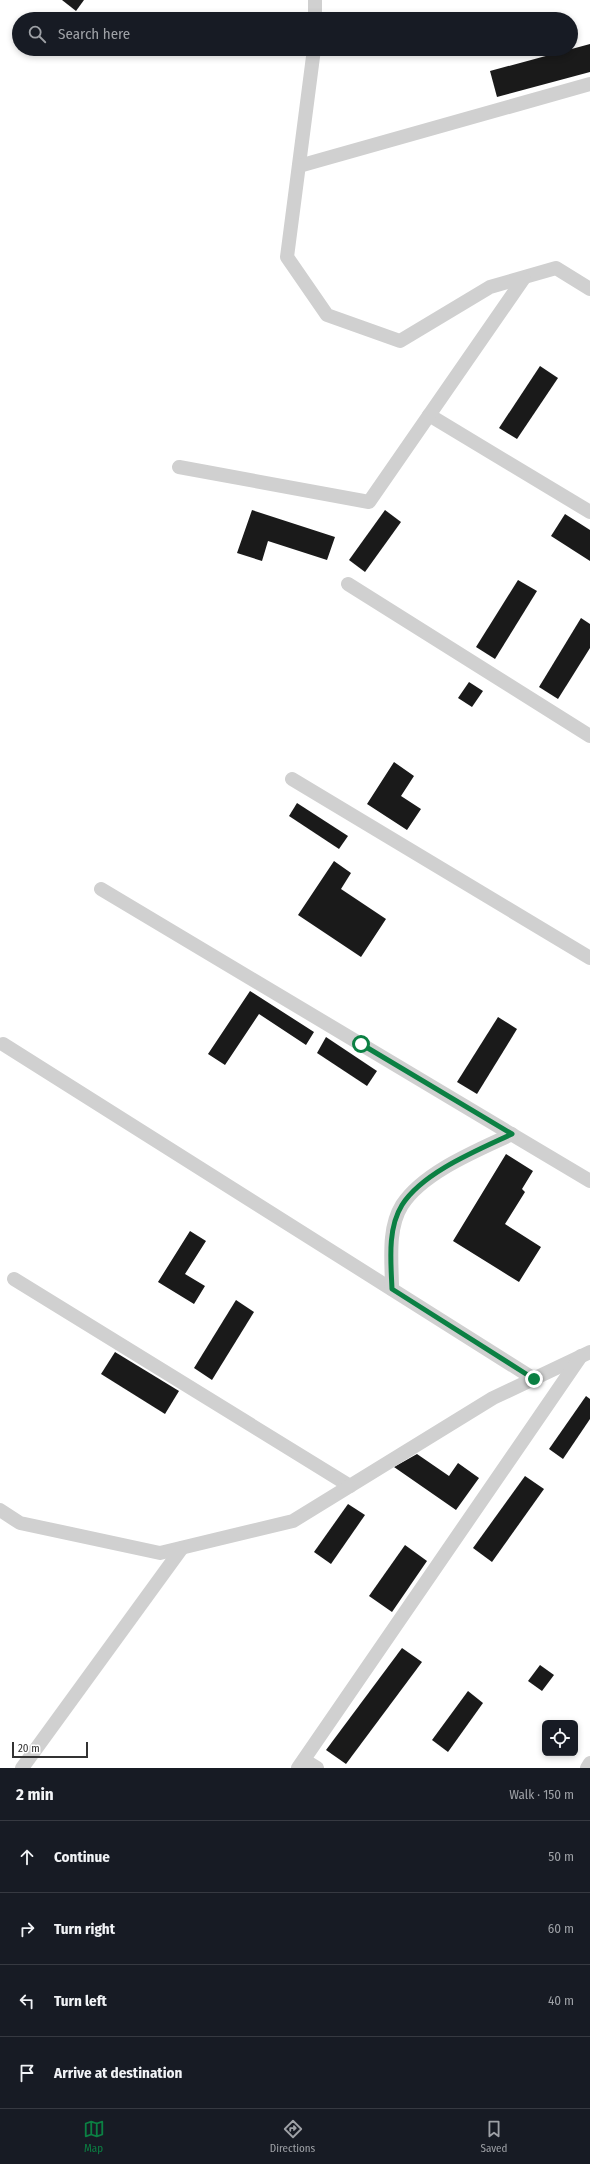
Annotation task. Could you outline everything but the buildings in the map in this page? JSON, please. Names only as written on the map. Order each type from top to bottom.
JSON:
[{"type":"lane","points":[[315,0],[315,12]]},
{"type":"lane","points":[[313,56],[287,257],[327,315],[400,341],[490,287],[556,268],[590,288]]},
{"type":"lane","points":[[299,166],[590,84]]},
{"type":"lane","points":[[179,467],[369,502],[524,278]]},
{"type":"lane","points":[[430,415],[590,512]]},
{"type":"lane","points":[[348,584],[590,736]]},
{"type":"lane","points":[[292,779],[590,958]]},
{"type":"lane","points":[[101,889],[590,1181]]},
{"type":"lane","points":[[3,1044],[534,1379]]},
{"type":"lane","points":[[392,1289],[391,1243],[402,1206],[412,1193],[449,1164],[512,1134]]},
{"type":"lane","points":[[14,1279],[350,1486]]},
{"type":"lane","points":[[0,1510],[20,1523],[160,1553],[293,1521],[492,1398],[586,1354]]},
{"type":"lane","points":[[317,1768],[301,1764],[586,1354]]},
{"type":"lane","points":[[22,1768],[182,1548]]},
{"type":"lane","points":[[587,1768],[590,1763]]},
{"type":"route","points":[[361,1044],[512,1134],[449,1164],[412,1193],[402,1206],[391,1243],[392,1289],[534,1379]]}]
